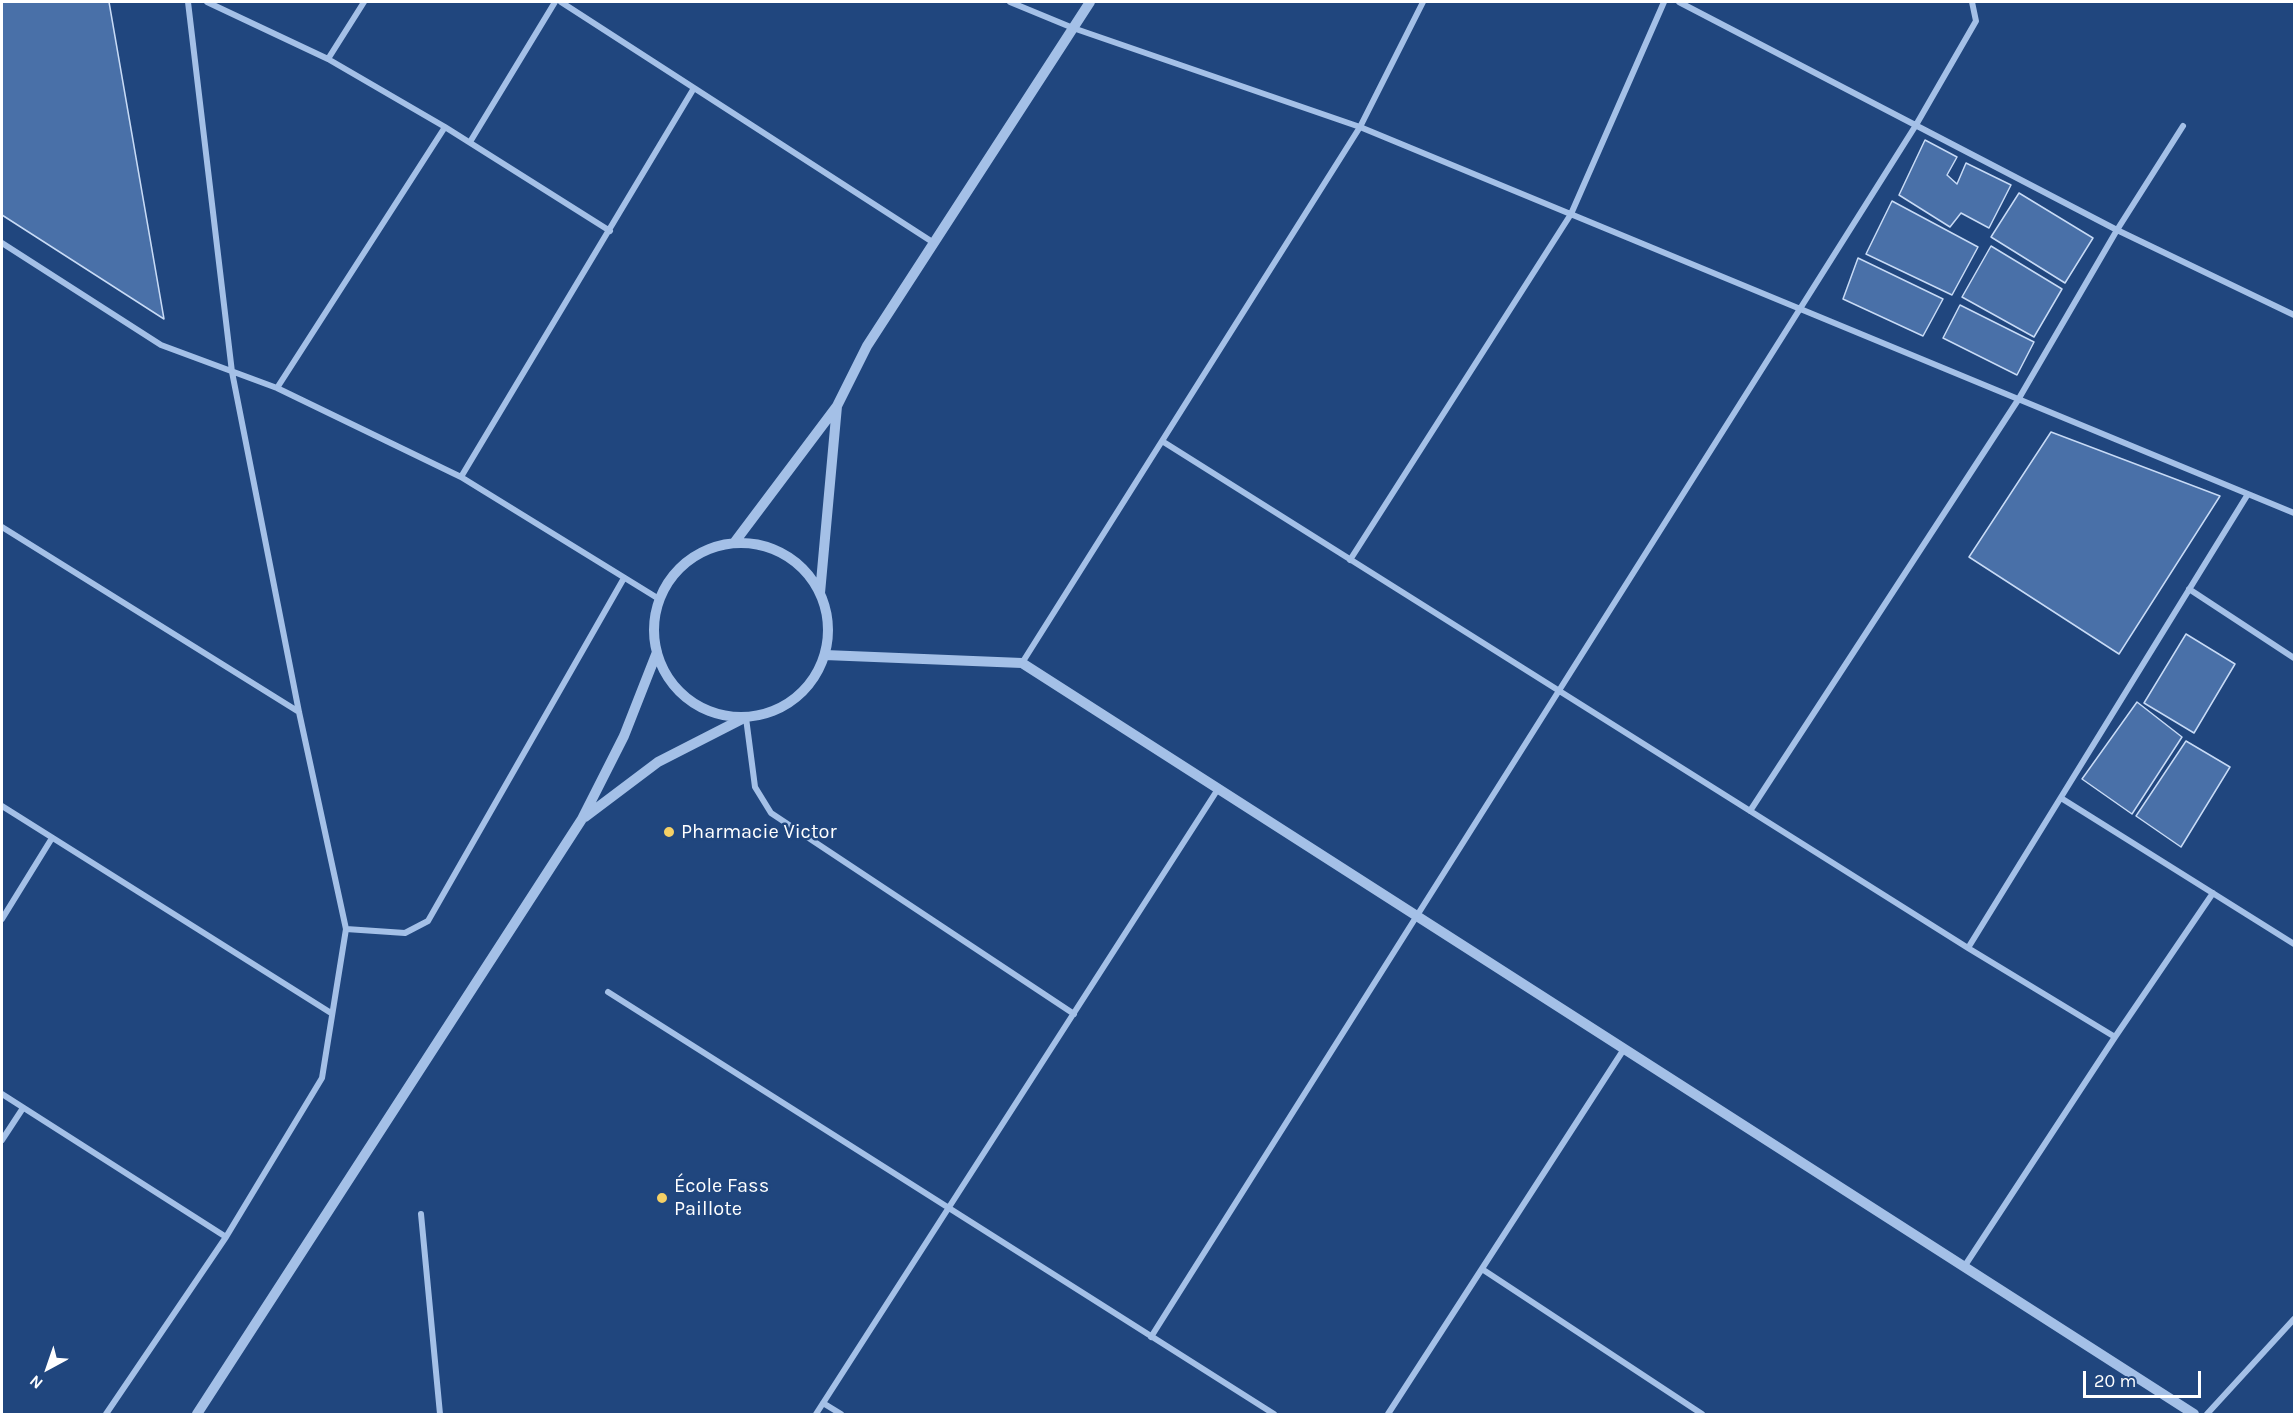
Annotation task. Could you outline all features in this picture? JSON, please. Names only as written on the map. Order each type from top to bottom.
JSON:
[{"type":"street","points":[[106,1414],[226,1237],[322,1078],[346,929],[299,712],[232,372],[188,2]]},
{"type":"street","points":[[207,2],[328,59],[470,142],[610,231]]},
{"type":"street","points":[[328,59],[364,2]]},
{"type":"street","points":[[470,142],[555,2]]},
{"type":"street","points":[[561,2],[934,243]]},
{"type":"street","points":[[1011,2],[1073,28],[1360,127],[2295,513]]},
{"type":"street","points":[[734,543],[837,406],[867,346],[1090,2]]},
{"type":"street","points":[[1022,663],[1360,127],[1423,2]]},
{"type":"street","points":[[1350,560],[1571,214],[1665,2]]},
{"type":"street","points":[[1679,2],[2116,230],[2295,315]]},
{"type":"street","points":[[1151,1337],[1916,126],[1976,21],[1972,2]]},
{"type":"street","points":[[461,477],[694,87]]},
{"type":"street","points":[[1750,811],[2018,400],[2116,230],[2183,126]]},
{"type":"street","points":[[277,388],[445,127]]},
{"type":"street","points":[[2,243],[161,345],[277,388],[461,477],[659,599]]},
{"type":"street","points":[[819,593],[837,406]]},
{"type":"street","points":[[1162,441],[1968,948],[2115,1037]]},
{"type":"street","points":[[1968,948],[2248,494]]},
{"type":"street","points":[[2,527],[299,712]]},
{"type":"street","points":[[582,819],[658,762],[746,718],[767,714],[786,705],[803,692],[816,675],[825,655],[828,634],[826,613],[819,593],[808,574],[792,560],[764,547],[734,543],[715,547],[697,555],[668,581],[659,599],[654,635],[663,670],[686,698],[714,713],[746,718]]},
{"type":"street","points":[[346,929],[405,933],[428,921],[624,578]]},
{"type":"street","points":[[2189,589],[2295,658]]},
{"type":"street","points":[[197,1414],[582,819],[624,736],[657,652]]},
{"type":"street","points":[[825,655],[1022,663],[2194,1414]]},
{"type":"street","points":[[746,718],[755,787],[771,813],[1074,1014]]},
{"type":"street","points":[[816,1414],[1218,789]]},
{"type":"street","points":[[2061,798],[2295,944]]},
{"type":"street","points":[[2,806],[331,1012]]},
{"type":"street","points":[[2,918],[52,838]]},
{"type":"street","points":[[1964,1267],[2213,893]]},
{"type":"street","points":[[608,992],[1274,1414]]},
{"type":"street","points":[[1388,1414],[1624,1049]]},
{"type":"street","points":[[2,1094],[226,1237]]},
{"type":"street","points":[[2,1140],[23,1108]]},
{"type":"street","points":[[421,1214],[440,1414]]},
{"type":"street","points":[[1482,1269],[1702,1414]]},
{"type":"street","points":[[2207,1414],[2295,1319]]},
{"type":"street","points":[[823,1403],[841,1414]]},
{"type":"building","points":[[2,2],[109,2],[164,319],[2,215]]},
{"type":"building","points":[[1925,140],[1957,157],[1947,175],[1957,184],[1966,163],[2011,185],[1989,228],[1961,213],[1950,227],[1899,195]]},
{"type":"building","points":[[2019,193],[2093,238],[2065,283],[1991,237]]},
{"type":"building","points":[[1892,201],[1978,247],[1952,295],[1866,254]]},
{"type":"building","points":[[1991,246],[2062,289],[2034,337],[1962,297]]},
{"type":"building","points":[[1858,258],[1943,299],[1923,336],[1843,299]]},
{"type":"building","points":[[1960,305],[2034,342],[2017,375],[1943,338]]},
{"type":"building","points":[[2051,432],[2220,496],[2119,654],[1969,557]]},
{"type":"building","points":[[2186,634],[2235,664],[2194,733],[2144,703]]},
{"type":"building","points":[[2137,702],[2182,737],[2132,814],[2082,779]]},
{"type":"building","points":[[2186,741],[2230,767],[2181,847],[2136,816]]},
{"type":"place","name":"Pharmacie Victor","points":[[669,832]]},
{"type":"place","name":"École Fass Paillote","points":[[662,1198]]}]
